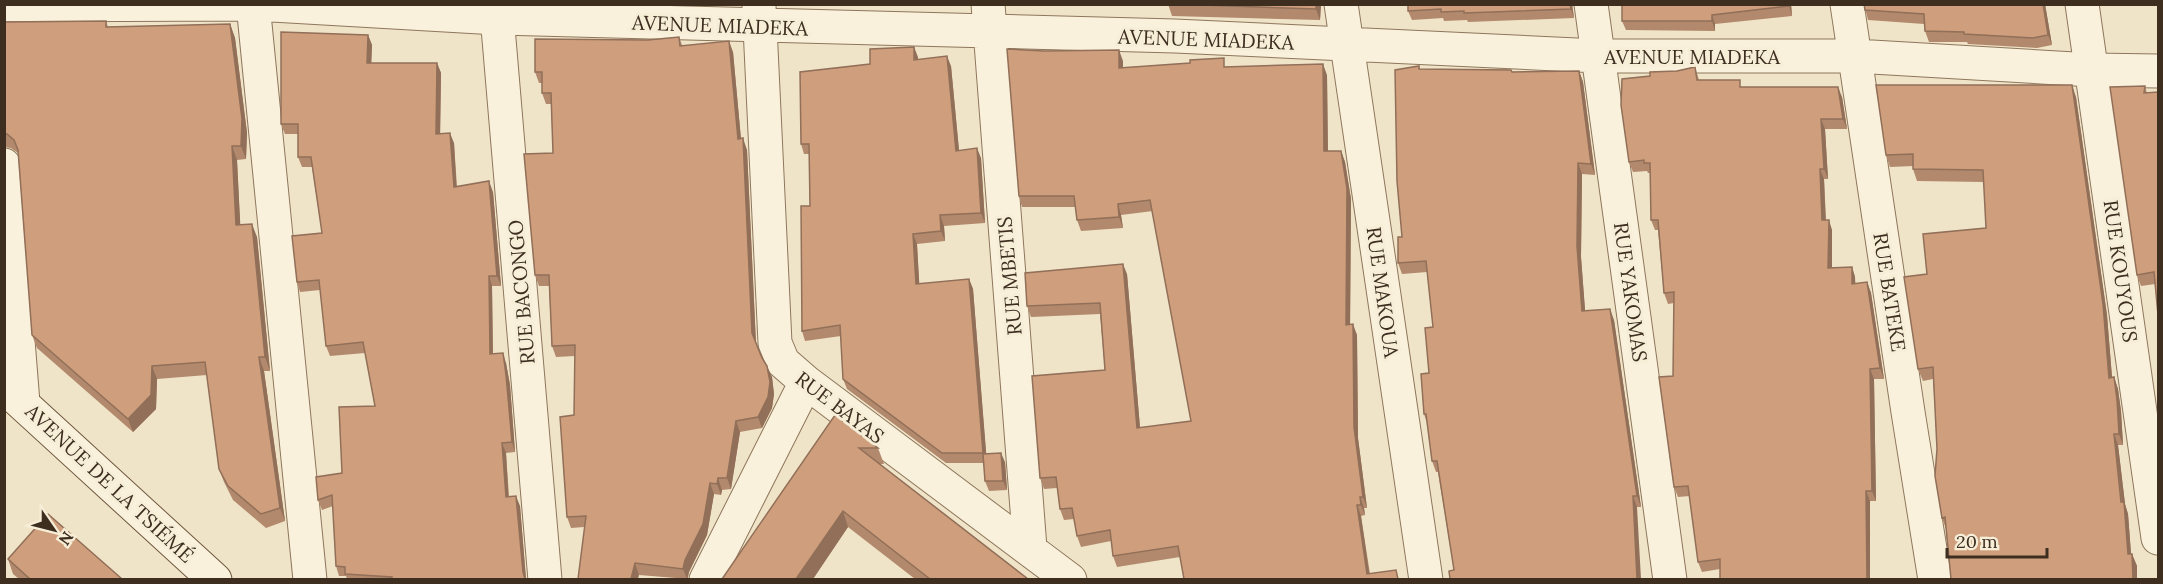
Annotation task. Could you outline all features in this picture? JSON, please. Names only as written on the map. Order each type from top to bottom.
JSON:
[{"type":"street","points":[[4,5],[242,4]]},
{"type":"street","points":[[254,4],[310,579]]},
{"type":"street","name":"AVENUE MIADEKA","points":[[254,4],[497,11],[988,18],[1175,36],[1598,56],[1855,56],[2092,70],[2158,71]]},
{"type":"street","name":"RUE MAKOUA","points":[[1341,4],[1426,579]]},
{"type":"street","name":"RUE YAKOMAS","points":[[1591,4],[1670,579]]},
{"type":"street","name":"RUE BATEKE","points":[[1847,4],[1935,579]]},
{"type":"street","name":"RUE KOUYOUS","points":[[2082,4],[2158,538]]},
{"type":"street","name":"RUE BACONGO","points":[[497,11],[545,579]]},
{"type":"street","name":"RUE BAYAS","points":[[760,15],[775,343],[783,363],[1070,579]]},
{"type":"street","name":"RUE MBETIS","points":[[988,18],[1030,548]]},
{"type":"street","points":[[4,165],[14,395]]},
{"type":"street","points":[[706,579],[806,382]]},
{"type":"street","name":"AVENUE DE LA TSIÉMÉ","points":[[14,395],[215,579]]},
{"type":"building","points":[[1174,4],[1316,4],[1316,9]]},
{"type":"building","points":[[1408,4],[1570,4],[1571,9],[1464,13],[1464,11],[1441,12],[1441,9],[1408,11]]},
{"type":"building","points":[[1622,4],[1788,4],[1789,6],[1712,15],[1712,21],[1622,21]]},
{"type":"building","points":[[1864,4],[2043,4],[2048,35],[2033,38],[1925,31],[1924,14],[1865,10]]},
{"type":"building","points":[[106,21],[106,27],[230,24],[242,119],[241,146],[232,146],[236,225],[252,224],[265,357],[259,357],[280,508],[261,514],[228,486],[219,469],[205,362],[152,366],[151,395],[128,419],[32,335],[18,150],[14,140],[4,134],[4,22]]},
{"type":"building","points":[[281,32],[368,35],[367,63],[437,63],[436,134],[450,133],[454,187],[489,181],[497,276],[489,276],[490,354],[503,353],[512,442],[502,443],[506,497],[516,496],[525,579],[392,579],[392,577],[345,574],[345,567],[336,566],[332,495],[318,500],[316,477],[342,473],[339,407],[375,406],[363,342],[326,346],[319,280],[297,282],[292,236],[322,233],[311,157],[298,157],[298,124],[281,124]]},
{"type":"building","points":[[679,37],[680,46],[729,41],[738,139],[743,138],[752,333],[767,366],[770,382],[768,397],[758,417],[736,421],[727,478],[718,478],[717,484],[710,483],[703,524],[685,560],[683,569],[635,563],[631,579],[578,579],[586,516],[567,517],[560,417],[574,415],[575,345],[552,346],[549,275],[535,275],[524,154],[553,153],[551,93],[542,93],[542,72],[535,72],[535,39],[648,40]]},
{"type":"building","points":[[914,47],[914,60],[947,56],[956,151],[977,148],[981,213],[940,215],[941,231],[913,234],[916,284],[969,279],[983,453],[942,453],[843,379],[840,325],[802,331],[801,206],[810,206],[809,144],[801,144],[800,72],[870,64],[870,49]]},
{"type":"building","points":[[1007,49],[1119,50],[1119,68],[1224,58],[1224,67],[1323,64],[1324,151],[1341,151],[1347,189],[1346,325],[1353,324],[1354,427],[1363,497],[1360,497],[1361,505],[1357,505],[1367,574],[1396,570],[1398,579],[1184,579],[1178,546],[1113,556],[1110,530],[1077,536],[1072,508],[1060,509],[1056,477],[1040,478],[1032,376],[1105,370],[1100,303],[1027,306],[1025,273],[1123,264],[1137,428],[1191,421],[1150,200],[1118,204],[1119,217],[1077,220],[1074,196],[1019,196]]},
{"type":"building","points":[[1419,66],[1419,69],[1511,70],[1512,72],[1579,71],[1591,164],[1578,163],[1577,246],[1582,311],[1610,309],[1637,496],[1633,496],[1637,579],[1450,579],[1449,571],[1454,570],[1437,461],[1432,461],[1426,414],[1424,414],[1421,374],[1429,373],[1425,328],[1433,327],[1426,261],[1398,263],[1398,237],[1402,237],[1397,181],[1395,70]]},
{"type":"building","points":[[1695,67],[1697,80],[1740,80],[1740,87],[1838,87],[1843,119],[1821,119],[1824,169],[1820,169],[1822,220],[1829,220],[1828,268],[1852,267],[1852,284],[1867,282],[1880,368],[1870,369],[1872,491],[1866,491],[1867,579],[1720,579],[1720,559],[1698,562],[1688,486],[1674,487],[1659,377],[1673,376],[1674,292],[1664,293],[1658,220],[1651,220],[1650,163],[1644,163],[1644,160],[1629,162],[1621,105],[1622,79],[1650,76],[1650,72],[1677,71]]},
{"type":"building","points":[[1876,85],[2072,85],[2103,304],[2109,378],[2114,377],[2117,400],[2119,434],[2114,434],[2121,502],[2124,502],[2128,554],[2132,554],[2133,579],[1951,579],[1945,517],[1942,518],[1935,476],[1937,449],[1933,367],[1918,369],[1904,277],[1927,274],[1923,234],[1986,228],[1983,170],[1913,169],[1913,154],[1886,155]]},
{"type":"building","points":[[2145,86],[2144,93],[2158,92],[2158,315],[2154,272],[2137,275],[2110,87]]},
{"type":"building","points":[[835,415],[878,448],[859,448],[1028,579],[930,579],[843,511],[796,579],[722,579]]},
{"type":"building","points":[[1001,453],[1003,481],[985,481],[983,454]]},
{"type":"building","points":[[48,514],[122,579],[30,579],[8,559]]}]
